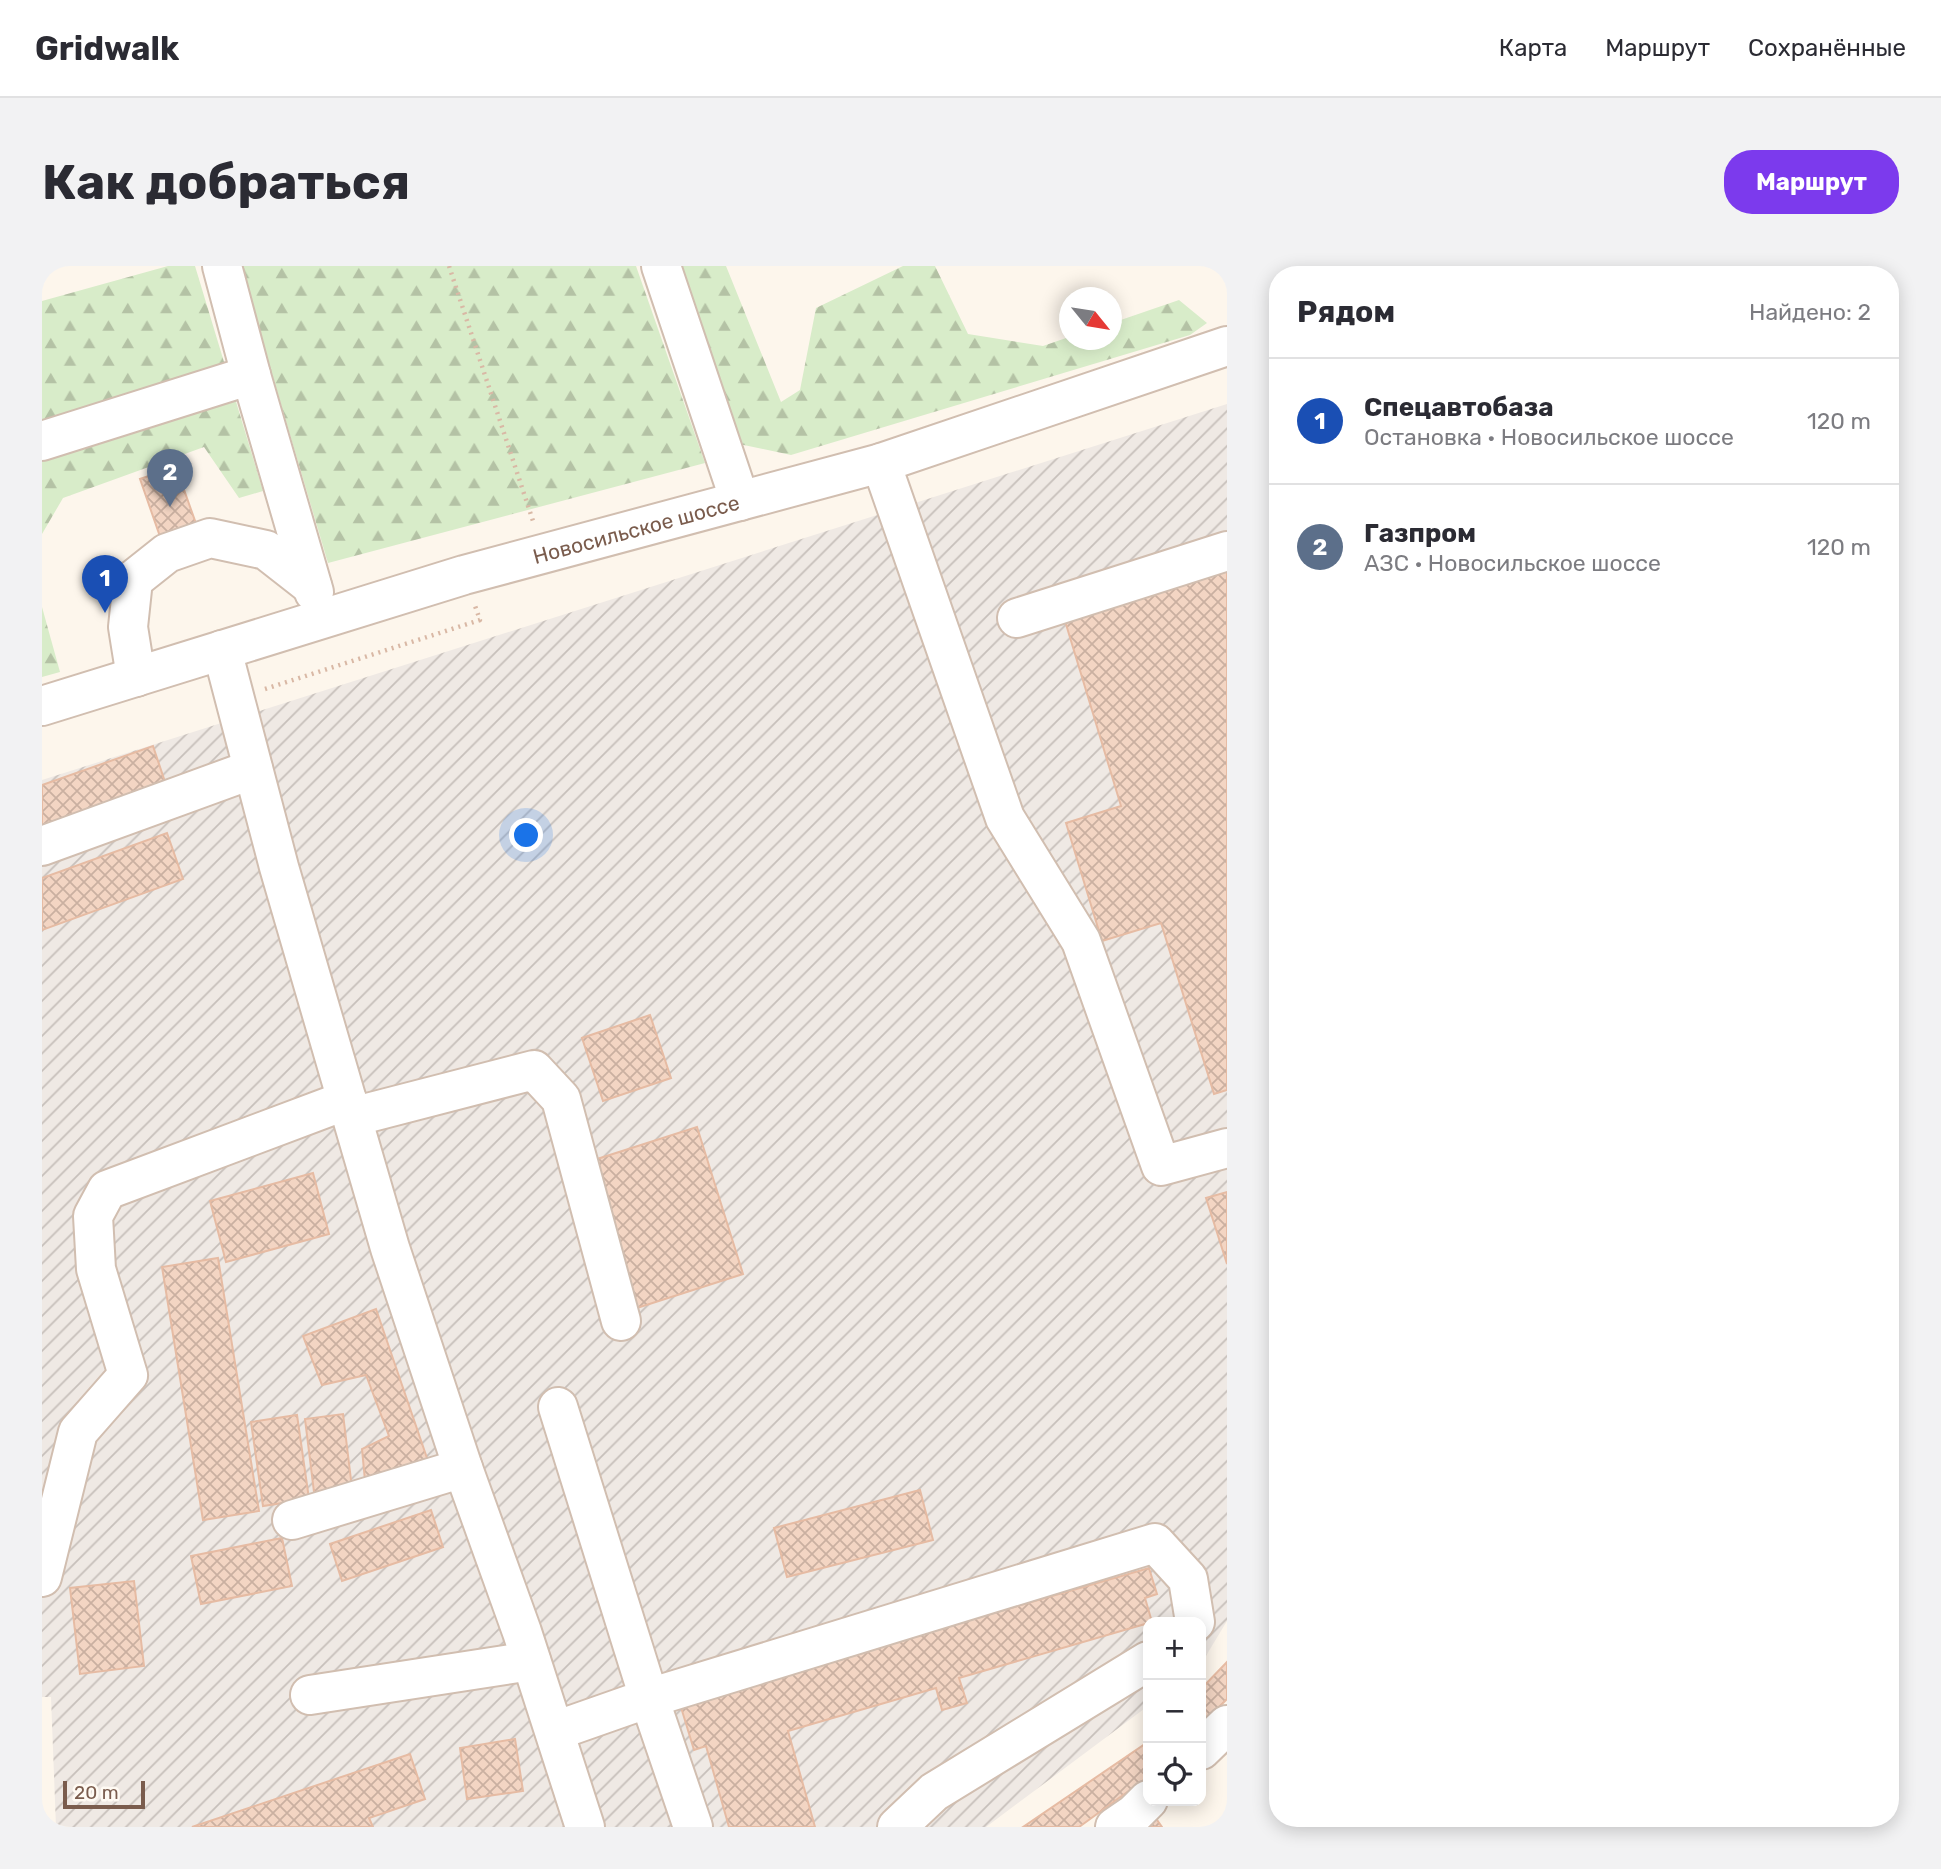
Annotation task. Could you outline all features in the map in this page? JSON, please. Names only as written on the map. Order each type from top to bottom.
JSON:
[{"type":"street","points":[[222,266],[317,603]]},
{"type":"street","points":[[661,266],[740,501]]},
{"type":"street","name":"Новосильское шоссе","points":[[42,706],[222,650],[317,603],[464,575],[881,463],[1227,346]]},
{"type":"street","points":[[42,441],[251,375]]},
{"type":"street","points":[[881,463],[1005,818],[1081,941],[1161,1166],[1227,1149]]},
{"type":"street","points":[[136,677],[128,627],[133,580],[167,553],[210,538],[265,550],[317,603]]},
{"type":"street","points":[[1017,618],[1227,551]]},
{"type":"street","points":[[222,650],[253,769],[390,1248],[555,1731],[585,1827]]},
{"type":"street","points":[[42,846],[253,769]]},
{"type":"street","points":[[42,1577],[78,1432],[128,1376],[96,1269],[93,1216],[107,1190],[349,1108],[534,1070],[561,1100],[621,1321]]},
{"type":"street","points":[[558,1407],[649,1698],[693,1827]]},
{"type":"street","points":[[292,1520],[463,1468]]},
{"type":"street","points":[[555,1731],[649,1698],[1156,1543],[1188,1579],[1194,1617]]},
{"type":"street","points":[[310,1695],[531,1661]]},
{"type":"street","points":[[897,1827],[934,1793],[1143,1664]]},
{"type":"street","points":[[1206,1745],[1227,1725]]},
{"type":"street","points":[[1115,1827],[1143,1805]]},
{"type":"path","points":[[449,266],[533,521],[522,524]]},
{"type":"path","points":[[234,699],[480,620],[464,575]]},
{"type":"shaded area","points":[[1227,404],[1227,1621],[1206,1656],[1206,1617],[1143,1617],[1143,1710],[986,1827],[56,1827],[51,1697],[42,1697],[42,780]]},
{"type":"green space","points":[[168,266],[195,266],[263,491],[239,498],[204,447],[63,498],[42,534],[42,301]]},
{"type":"green space","points":[[240,266],[636,266],[705,463],[328,563]]},
{"type":"green space","points":[[679,266],[726,266],[781,402],[800,390],[816,308],[903,266],[935,266],[968,334],[1043,346],[1059,340],[1059,350],[1122,350],[1122,320],[1179,300],[1207,323],[1190,335],[791,455],[739,444]]},
{"type":"green space","points":[[42,607],[60,672],[42,677]]},
{"type":"building","points":[[176,467],[200,535],[164,548],[140,479]]},
{"type":"building","points":[[1227,571],[1227,1090],[1214,1094],[1161,923],[1102,941],[1066,823],[1121,806],[1065,621]]},
{"type":"building","points":[[153,746],[166,785],[42,829],[42,785]]},
{"type":"building","points":[[167,833],[183,879],[42,930],[42,878]]},
{"type":"building","points":[[650,1015],[671,1078],[603,1101],[582,1038]]},
{"type":"building","points":[[697,1127],[743,1274],[637,1308],[591,1161]]},
{"type":"building","points":[[313,1173],[329,1234],[226,1262],[210,1201]]},
{"type":"building","points":[[1227,1192],[1227,1264],[1206,1198]]},
{"type":"building","points":[[218,1258],[259,1511],[203,1520],[162,1267]]},
{"type":"building","points":[[376,1309],[429,1464],[366,1491],[362,1449],[389,1436],[366,1375],[322,1385],[303,1336]]},
{"type":"building","points":[[343,1414],[352,1488],[314,1492],[305,1419]]},
{"type":"building","points":[[297,1415],[309,1499],[263,1506],[251,1422]]},
{"type":"building","points":[[920,1490],[933,1540],[787,1577],[774,1528]]},
{"type":"building","points":[[431,1510],[443,1547],[342,1581],[330,1544]]},
{"type":"building","points":[[282,1538],[292,1586],[201,1604],[191,1556]]},
{"type":"building","points":[[1149,1568],[1157,1594],[1145,1598],[1151,1617],[1143,1617],[1143,1625],[959,1678],[967,1703],[942,1710],[936,1688],[788,1731],[815,1827],[729,1827],[706,1746],[694,1750],[680,1704]]},
{"type":"building","points":[[134,1581],[144,1666],[80,1674],[70,1588]]},
{"type":"building","points":[[1227,1662],[1227,1699],[1206,1720],[1206,1684]]},
{"type":"building","points":[[515,1739],[523,1791],[467,1799],[460,1748]]},
{"type":"building","points":[[1143,1745],[1143,1781],[1079,1827],[1023,1827]]},
{"type":"building","points":[[410,1754],[425,1799],[369,1818],[373,1827],[192,1827]]},
{"type":"building","points":[[1155,1817],[1162,1827],[1141,1827]]},
{"type":"place","name":"Газпром","points":[[170,507]]},
{"type":"place","name":"Спецавтобаза","points":[[105,613]]}]
